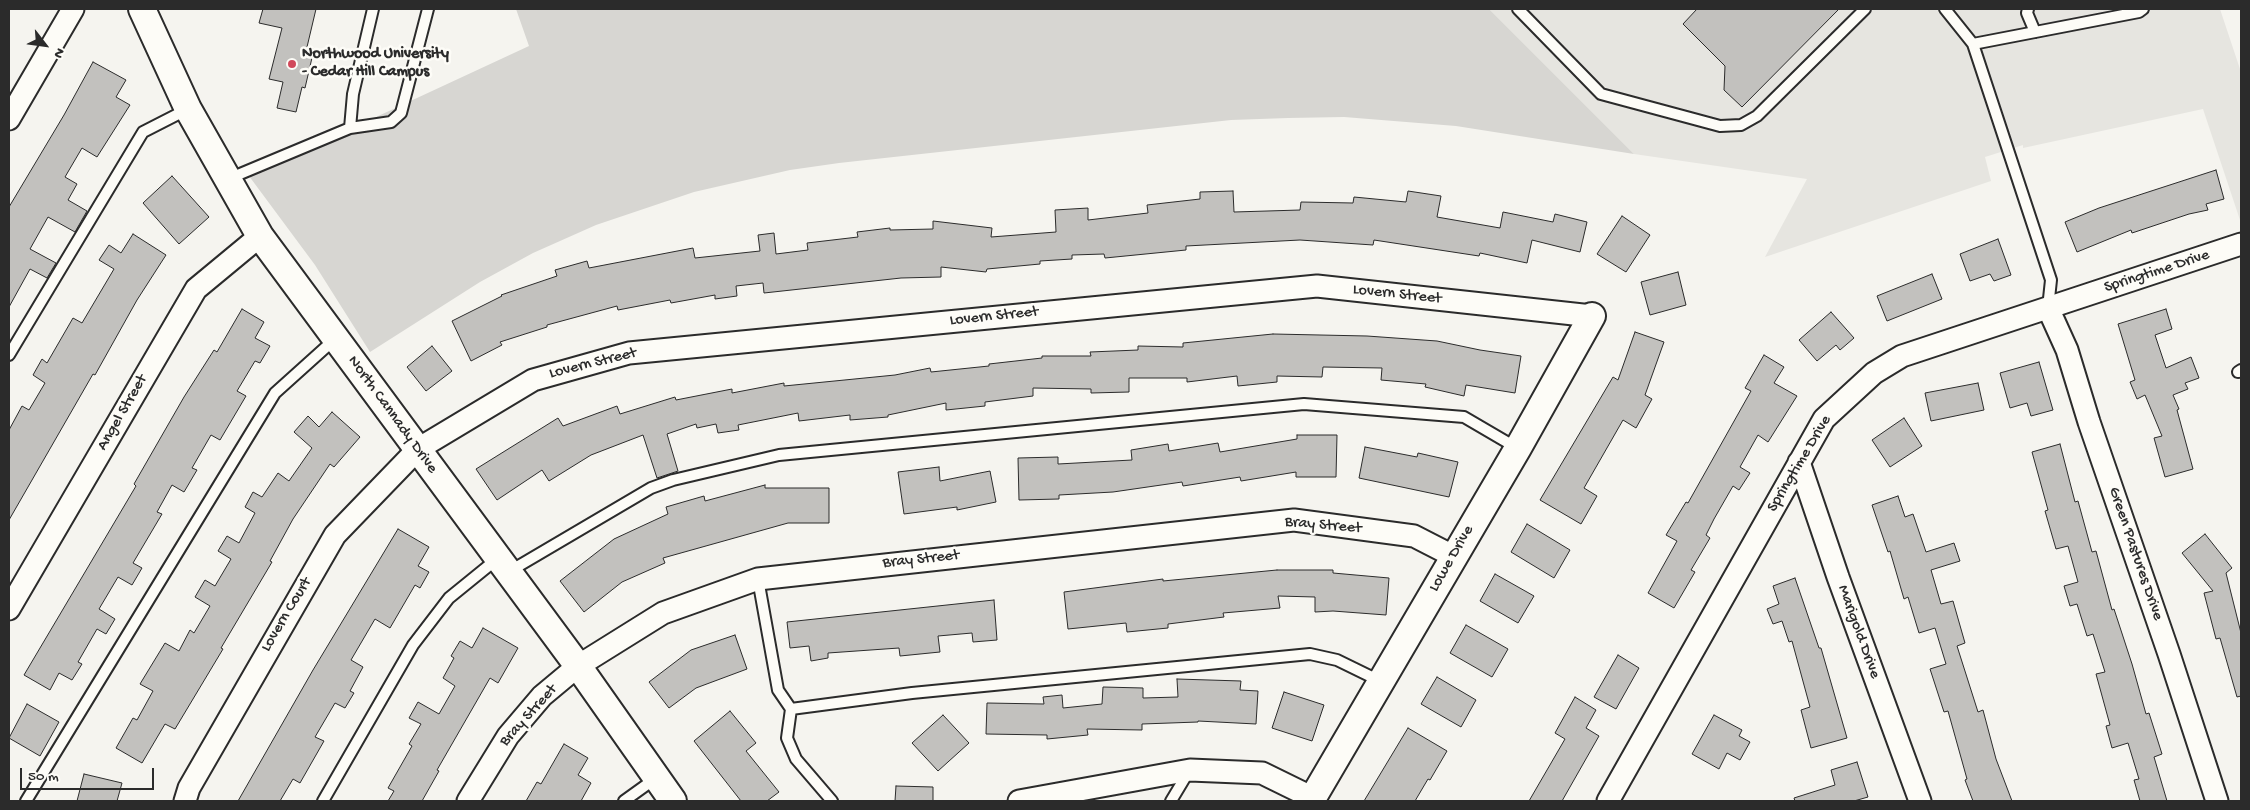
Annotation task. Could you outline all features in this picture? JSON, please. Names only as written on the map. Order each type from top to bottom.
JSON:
[{"type":"street","points":[[9,119],[73,9]]},
{"type":"street","name":"North Cannady Drive","points":[[142,9],[188,109],[260,236],[578,666],[673,801]]},
{"type":"street","name":"Angel Street","points":[[9,609],[196,289],[260,236]]},
{"type":"street","name":"Springtime Drive","points":[[1613,798],[1824,419],[1874,373],[1902,356],[2241,244]]},
{"type":"street","name":"Lovern Street","points":[[418,449],[533,380],[629,353],[1316,286],[1592,316]]},
{"type":"street","name":"Green Pastures Drive","points":[[2048,308],[2067,350],[2089,422],[2166,645],[2217,801]]},
{"type":"street","name":"Lowe Drive","points":[[1312,800],[1453,556],[1518,448],[1592,316]]},
{"type":"street","name":"Lovern Court","points":[[185,801],[198,771],[335,535],[418,449]]},
{"type":"street","name":"Marigold Drive","points":[[1799,462],[1838,577],[1920,801]]},
{"type":"street","name":"Bray Street","points":[[468,801],[508,736],[542,696],[578,666],[662,613],[758,578],[1294,520],[1414,536],[1453,556]]},
{"type":"street","points":[[1019,801],[1190,770],[1262,774],[1312,800]]},
{"type":"lane","points":[[350,128],[352,94],[372,9]]},
{"type":"lane","points":[[228,180],[350,128],[391,122],[401,113],[428,9]]},
{"type":"lane","points":[[1518,9],[1601,94],[1720,126],[1741,125],[1757,116],[1864,9]]},
{"type":"lane","points":[[1945,9],[1973,44],[2050,280],[2048,308]]},
{"type":"lane","points":[[2028,9],[2027,13],[2035,32]]},
{"type":"lane","points":[[1973,44],[2139,12],[2143,9]]},
{"type":"lane","points":[[9,355],[143,132],[188,109]]},
{"type":"lane","points":[[26,801],[275,393],[335,338]]},
{"type":"lane","points":[[323,801],[413,645],[449,598],[503,566],[651,488],[673,480],[779,454],[1304,404],[1464,418],[1518,448]]},
{"type":"lane","points":[[758,578],[778,690],[791,709],[787,738],[796,759],[832,801]]},
{"type":"lane","points":[[791,709],[912,693],[1310,654],[1337,660],[1381,682]]},
{"type":"lane","points":[[1171,801],[1190,770]]},
{"type":"lane","points":[[624,801],[657,778]]},
{"type":"shaded area","points":[[516,9],[1489,9],[1634,154],[1456,126],[1344,117],[1288,118],[1231,120],[790,170],[694,192],[596,225],[533,253],[480,282],[370,352],[315,265],[249,176],[529,46]]},
{"type":"shaded area","points":[[1489,9],[2220,9],[2241,72],[2241,223],[2203,109],[2023,148],[2023,145],[1985,157],[1991,181],[1765,257],[1807,179],[1634,154]]},
{"type":"building","name":"Northwood University - Cedar Hill Campus","points":[[263,9],[316,9],[307,47],[314,49],[305,88],[302,87],[296,112],[277,108],[283,82],[269,79],[282,28],[259,23]]},
{"type":"building","points":[[1697,9],[1839,9],[1742,107],[1724,90],[1725,66],[1683,24]]},
{"type":"building","points":[[93,62],[126,80],[116,97],[130,105],[97,157],[82,148],[65,177],[77,184],[68,200],[87,211],[75,232],[48,217],[30,249],[56,263],[47,278],[30,269],[9,307],[9,207]]},
{"type":"building","points":[[2216,170],[2224,199],[2206,204],[2208,210],[2189,214],[2132,233],[2131,230],[2077,252],[2065,222],[2099,208]]},
{"type":"building","points":[[172,176],[209,217],[179,244],[143,203]]},
{"type":"building","points":[[1233,191],[1234,212],[1300,210],[1301,202],[1353,203],[1354,197],[1406,202],[1408,191],[1441,196],[1437,217],[1500,228],[1503,212],[1553,222],[1555,214],[1587,222],[1580,252],[1532,240],[1527,263],[1480,253],[1479,256],[1374,240],[1373,245],[1300,240],[1186,246],[1186,250],[1105,258],[1104,254],[1072,255],[1072,259],[1040,261],[1040,264],[987,269],[986,272],[941,267],[941,277],[901,278],[764,293],[763,283],[736,286],[737,296],[715,299],[715,295],[671,303],[670,300],[618,310],[617,306],[547,325],[547,327],[500,342],[502,345],[471,361],[452,321],[501,295],[557,276],[555,270],[587,261],[589,268],[693,248],[695,258],[760,251],[758,235],[774,233],[776,254],[808,250],[807,243],[858,237],[857,232],[890,228],[890,230],[933,229],[933,221],[992,228],[991,237],[1056,232],[1055,210],[1088,208],[1088,220],[1148,213],[1147,205],[1200,199],[1200,192]]},
{"type":"building","points":[[1622,216],[1650,235],[1626,272],[1597,254]]},
{"type":"building","points":[[133,234],[166,255],[137,300],[95,375],[93,374],[9,520],[9,430],[22,406],[29,410],[45,383],[33,375],[42,359],[47,363],[73,318],[82,323],[114,269],[99,260],[109,245],[121,253]]},
{"type":"building","points":[[1998,239],[2011,275],[1994,281],[1990,274],[1970,281],[1960,254]]},
{"type":"building","points":[[1678,272],[1686,305],[1650,315],[1641,282]]},
{"type":"building","points":[[1932,274],[1942,299],[1887,321],[1877,296]]},
{"type":"building","points":[[242,309],[264,322],[255,338],[270,346],[260,363],[255,361],[237,391],[246,396],[220,440],[211,435],[192,468],[197,470],[184,492],[172,485],[157,512],[162,514],[133,563],[142,568],[132,585],[118,577],[99,609],[115,619],[106,634],[97,629],[78,662],[82,664],[72,680],[59,673],[50,690],[24,675],[136,486],[134,484],[184,397],[214,350],[217,352]]},
{"type":"building","points":[[2166,309],[2172,329],[2155,335],[2166,368],[2191,357],[2199,378],[2185,383],[2188,389],[2173,395],[2179,409],[2177,410],[2193,469],[2165,477],[2154,438],[2162,436],[2145,395],[2137,399],[2130,382],[2135,380],[2118,324]]},
{"type":"building","points":[[1831,312],[1854,338],[1840,350],[1836,345],[1817,361],[1799,340]]},
{"type":"building","points":[[1635,332],[1664,342],[1645,395],[1652,399],[1636,428],[1623,420],[1584,488],[1597,496],[1581,524],[1540,500],[1613,377],[1618,380]]},
{"type":"building","points":[[1273,334],[1367,336],[1437,341],[1521,356],[1515,393],[1466,385],[1464,396],[1425,387],[1426,384],[1381,380],[1382,368],[1323,367],[1322,377],[1277,376],[1277,382],[1238,386],[1237,376],[1187,382],[1187,378],[1129,378],[1129,392],[1091,393],[1091,389],[1033,388],[1033,396],[985,402],[985,406],[946,410],[946,403],[888,415],[888,417],[850,420],[850,415],[799,421],[798,413],[738,425],[739,430],[718,433],[716,424],[697,428],[696,424],[667,434],[678,471],[657,478],[643,435],[591,455],[549,481],[542,470],[497,500],[476,469],[558,418],[563,426],[617,406],[620,414],[675,397],[676,400],[732,389],[732,393],[784,383],[784,386],[895,375],[930,368],[931,372],[989,366],[989,364],[1042,358],[1042,356],[1091,356],[1090,352],[1138,350],[1138,346],[1183,347],[1183,343]]},
{"type":"building","points":[[432,346],[452,371],[426,391],[407,367]]},
{"type":"building","points":[[1764,355],[1784,367],[1774,383],[1797,396],[1768,442],[1758,435],[1740,467],[1750,473],[1739,490],[1733,486],[1714,519],[1706,535],[1710,538],[1691,570],[1695,572],[1674,608],[1648,593],[1677,541],[1666,535],[1686,502],[1688,503],[1751,391],[1745,388]]},
{"type":"building","points":[[2039,362],[2053,410],[2031,416],[2027,403],[2010,408],[2000,373]]},
{"type":"building","points":[[1978,383],[1984,410],[1931,421],[1925,393]]},
{"type":"building","points":[[332,412],[360,437],[334,467],[330,464],[293,519],[270,561],[272,562],[175,729],[165,724],[142,763],[116,748],[133,718],[137,720],[153,691],[140,684],[165,643],[179,651],[190,630],[194,633],[210,606],[195,597],[205,580],[215,586],[231,559],[218,551],[227,536],[239,543],[255,513],[245,507],[253,492],[262,497],[278,473],[289,481],[312,448],[294,432],[308,416],[319,427]]},
{"type":"building","points":[[1904,418],[1922,446],[1890,467],[1872,440]]},
{"type":"building","points":[[1297,435],[1337,435],[1336,477],[1296,477],[1296,472],[1241,481],[1240,477],[1183,486],[1182,482],[1113,492],[1059,495],[1059,499],[1019,500],[1018,458],[1058,457],[1058,464],[1132,460],[1131,450],[1168,444],[1169,451],[1218,443],[1220,452],[1297,439]]},
{"type":"building","points":[[2060,444],[2075,502],[2078,501],[2092,552],[2096,551],[2112,610],[2114,609],[2146,714],[2149,713],[2162,754],[2154,757],[2167,801],[2140,801],[2134,780],[2139,779],[2128,743],[2112,748],[2106,726],[2110,725],[2096,674],[2105,672],[2093,634],[2087,636],[2077,604],[2070,606],[2064,586],[2078,582],[2068,546],[2056,549],[2045,511],[2048,510],[2032,452]]},
{"type":"building","points":[[1365,447],[1417,457],[1418,453],[1458,462],[1449,497],[1359,478]]},
{"type":"building","points":[[939,467],[940,481],[990,471],[996,502],[957,510],[957,507],[904,514],[898,472]]},
{"type":"building","points":[[765,485],[765,488],[829,488],[829,523],[788,523],[663,558],[665,563],[622,582],[584,612],[560,581],[614,539],[668,514],[666,507],[704,496],[705,501]]},
{"type":"building","points":[[1898,496],[1905,517],[1913,514],[1926,552],[1954,543],[1960,561],[1931,570],[1941,604],[1953,601],[1965,643],[1957,646],[1978,712],[1983,710],[1996,759],[2012,801],[1973,801],[1965,780],[1967,779],[1948,711],[1944,712],[1930,669],[1946,664],[1935,628],[1919,633],[1908,597],[1904,599],[1890,551],[1888,552],[1872,505]]},
{"type":"building","points":[[1527,524],[1570,550],[1554,578],[1511,552]]},
{"type":"building","points":[[398,529],[429,547],[418,566],[429,572],[420,588],[415,585],[390,628],[375,619],[351,660],[363,667],[350,691],[354,693],[345,708],[335,703],[315,737],[324,741],[300,783],[293,779],[280,801],[238,801],[313,670]]},
{"type":"building","points":[[2205,534],[2232,568],[2226,573],[2241,633],[2241,696],[2237,697],[2220,638],[2216,639],[2204,593],[2213,591],[2182,553]]},
{"type":"building","points":[[1277,570],[1333,570],[1333,573],[1389,578],[1386,615],[1333,611],[1315,612],[1315,597],[1278,596],[1280,608],[1223,613],[1224,617],[1168,624],[1168,628],[1127,632],[1126,623],[1068,629],[1064,592],[1163,579],[1163,581]]},
{"type":"building","points":[[1495,574],[1534,596],[1518,623],[1480,601]]},
{"type":"building","points":[[1795,578],[1819,648],[1821,648],[1847,738],[1811,748],[1801,710],[1810,707],[1792,641],[1789,642],[1782,621],[1773,624],[1767,609],[1779,604],[1773,586]]},
{"type":"building","points":[[994,600],[997,640],[973,642],[972,633],[938,636],[940,652],[900,656],[899,648],[828,653],[828,658],[811,661],[809,646],[790,648],[787,622]]},
{"type":"building","points":[[1466,625],[1508,649],[1492,677],[1450,653]]},
{"type":"building","points":[[483,628],[518,648],[498,683],[490,678],[437,770],[439,771],[422,801],[388,801],[394,791],[388,788],[412,746],[409,744],[421,724],[409,718],[418,702],[439,714],[455,686],[443,678],[454,658],[451,656],[460,641],[472,648]]},
{"type":"building","points":[[735,635],[747,669],[696,688],[669,708],[649,682],[691,650]]},
{"type":"building","points":[[1618,655],[1639,668],[1616,709],[1594,697]]},
{"type":"building","points":[[1437,677],[1476,700],[1461,727],[1421,704]]},
{"type":"building","points":[[1177,679],[1241,681],[1240,690],[1258,691],[1256,724],[1198,721],[1142,724],[1142,730],[1087,729],[1088,735],[1047,739],[1047,735],[986,734],[987,703],[1044,704],[1043,697],[1062,695],[1063,708],[1102,704],[1103,687],[1143,688],[1143,698],[1178,697]]},
{"type":"building","points":[[1284,692],[1324,705],[1312,741],[1272,728]]},
{"type":"building","points":[[1575,697],[1596,710],[1586,728],[1599,736],[1562,801],[1529,801],[1565,739],[1555,733]]},
{"type":"building","points":[[27,704],[59,722],[40,756],[9,738]]},
{"type":"building","points":[[730,711],[756,743],[746,751],[779,792],[767,801],[741,801],[694,741]]},
{"type":"building","points":[[943,715],[969,743],[938,771],[912,743]]},
{"type":"building","points":[[1714,715],[1742,730],[1739,736],[1750,742],[1740,760],[1727,753],[1719,769],[1692,754]]},
{"type":"building","points":[[1408,728],[1447,751],[1430,780],[1428,779],[1415,801],[1364,801]]},
{"type":"building","points":[[564,744],[588,758],[578,775],[591,783],[581,801],[526,801],[537,782],[541,784]]},
{"type":"building","points":[[1857,762],[1868,797],[1854,801],[1795,801],[1794,798],[1835,785],[1831,770]]},
{"type":"building","points":[[84,774],[122,783],[117,801],[77,801]]},
{"type":"building","points":[[896,786],[933,787],[933,801],[895,801]]},
{"type":"place","name":"Northwood University - Cedar Hill Campus","points":[[292,64]]}]
